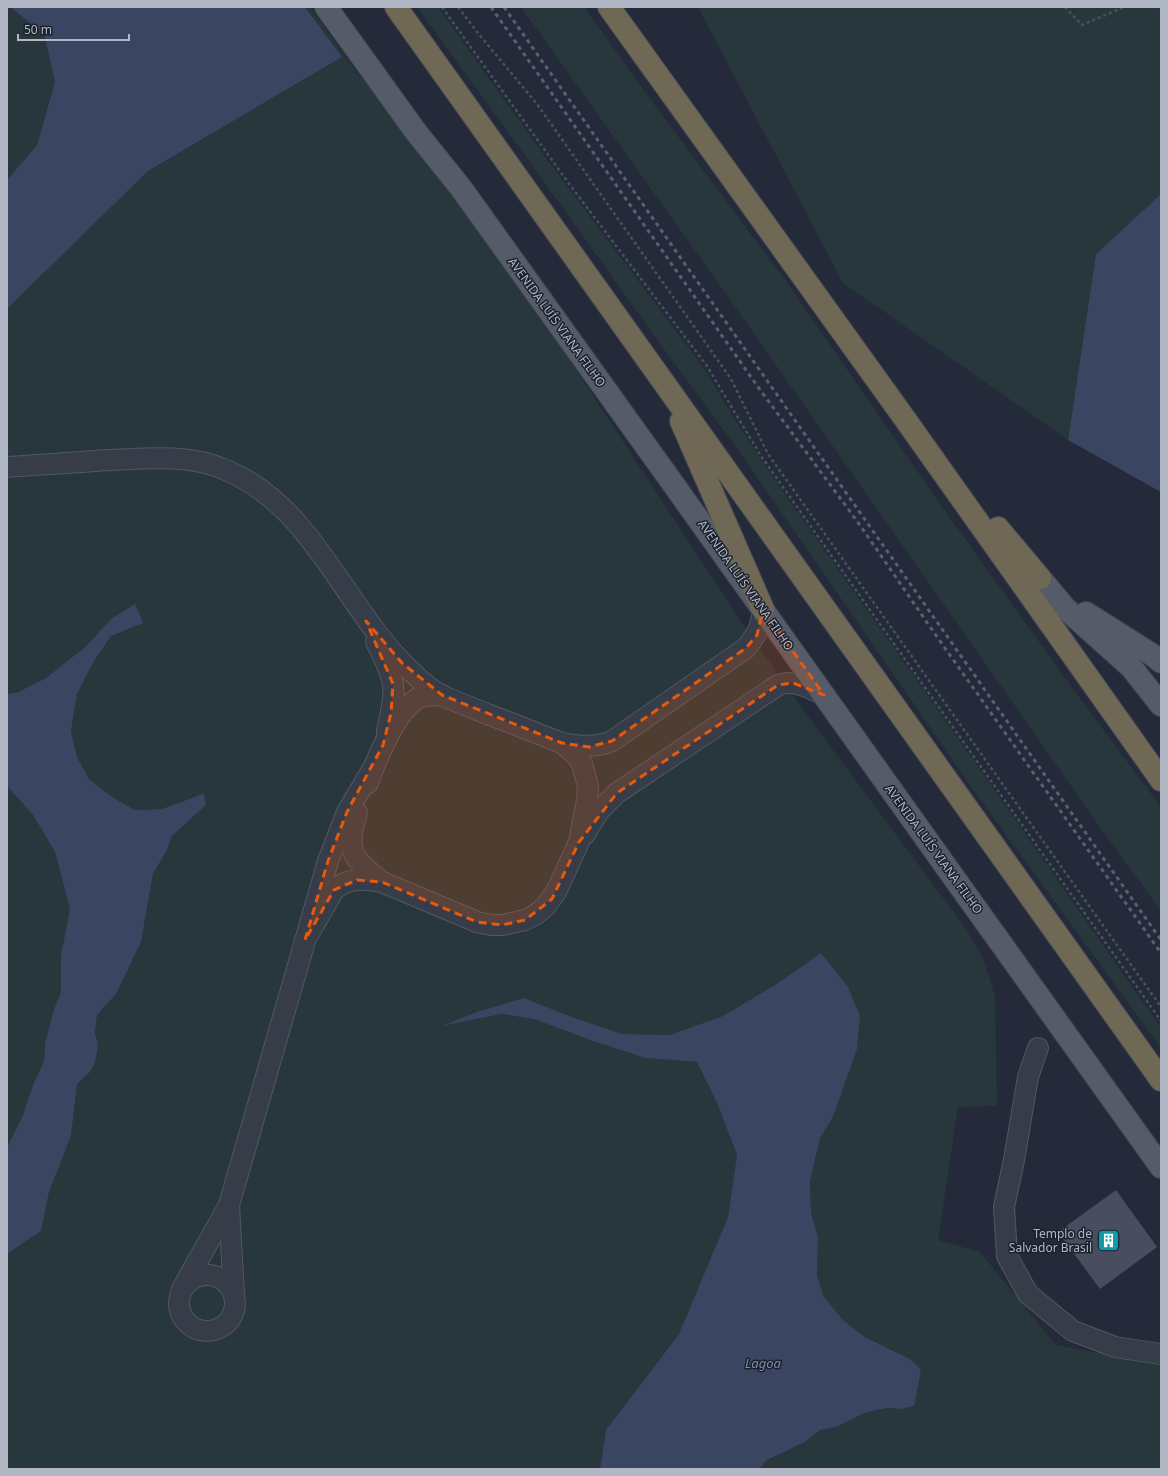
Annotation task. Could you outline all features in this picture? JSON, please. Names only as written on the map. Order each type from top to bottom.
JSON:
[{"type":"highway","points":[[396,7],[1161,1080]]},
{"type":"highway","points":[[609,7],[905,419],[1161,780]]},
{"type":"highway","points":[[662,380],[763,609]]},
{"type":"highway","points":[[905,419],[1040,578]]},
{"type":"main road","name":"AVENIDA LUÍS VIANA FILHO","points":[[326,7],[416,132],[461,188],[1161,1167]]},
{"type":"main road","points":[[1040,578],[1076,606],[1161,662]]},
{"type":"main road","points":[[1040,578],[1065,608],[1131,667],[1161,705]]},
{"type":"street","points":[[7,468],[100,460],[166,458],[198,461],[226,469],[254,484],[278,502],[312,540],[366,621],[415,676],[442,696],[562,743],[589,747],[602,745],[612,741],[746,648],[757,635],[763,609]]},
{"type":"street","points":[[366,621],[393,684],[391,713],[383,745]]},
{"type":"street","points":[[305,940],[334,890],[347,882],[366,879],[382,882],[477,922],[491,925],[511,924],[525,920],[535,915],[552,899],[579,842],[599,812],[617,793],[778,685],[793,683],[806,686],[824,696]]},
{"type":"street","points":[[382,882],[364,868],[352,850],[351,842],[354,825],[372,770],[383,745],[409,705],[422,697],[442,696]]},
{"type":"street","points":[[562,743],[577,756],[586,773],[588,786],[587,800],[579,842]]},
{"type":"street","points":[[229,1205],[235,1305],[228,1322],[220,1328],[211,1331],[201,1331],[192,1328],[181,1315],[179,1297],[229,1205],[328,861],[347,812],[372,770]]},
{"type":"street","points":[[1038,1048],[1028,1077],[1014,1160],[1004,1207],[1008,1256],[1028,1294],[1073,1331],[1114,1347],[1161,1354]]},
{"type":"street","points":[[182,1289],[187,1283],[196,1277],[205,1275],[214,1276],[230,1287],[234,1296]]},
{"type":"path","points":[[442,7],[567,181],[707,366],[761,456],[1161,1021]]},
{"type":"path","points":[[458,7],[537,104],[731,379],[768,454],[1161,1007]]},
{"type":"path","points":[[1065,7],[1082,25],[1124,7]]},
{"type":"highlighted area","points":[[763,609],[824,695],[793,683],[778,685],[617,793],[579,842],[552,899],[525,920],[502,925],[477,922],[382,882],[357,880],[334,890],[305,940],[328,861],[347,812],[383,745],[391,713],[393,684],[366,621],[402,663],[442,695],[562,743],[589,747],[612,741],[746,648],[757,635]]},
{"type":"shaded area","points":[[7,7],[10,7],[44,34],[55,82],[37,145],[7,180]]},
{"type":"shaded area","points":[[305,7],[310,7],[355,70],[448,182],[558,342],[738,617],[804,711],[967,930],[984,960],[995,997],[997,1106],[958,1107],[938,1240],[980,1252],[1056,1345],[1161,1365],[1161,1469],[759,1469],[767,1460],[805,1442],[820,1430],[836,1427],[867,1412],[888,1408],[901,1409],[910,1359],[865,1337],[843,1320],[824,1297],[817,1276],[818,1237],[811,1213],[810,1181],[820,1138],[832,1119],[821,953],[775,985],[723,1016],[670,1035],[622,1034],[572,1017],[524,998],[479,1011],[445,1025],[500,1014],[534,1019],[590,1040],[645,1058],[697,1062],[717,1103],[737,1155],[728,1217],[679,1334],[606,1430],[600,1469],[7,1469],[7,1254],[41,1231],[49,1192],[71,1136],[77,1084],[89,1073],[98,1044],[95,1033],[97,1015],[116,994],[141,942],[153,874],[167,850],[172,836],[206,805],[204,793],[162,809],[135,810],[112,797],[89,779],[77,757],[71,731],[77,694],[94,661],[111,636],[142,623],[111,619],[89,642],[64,664],[36,683],[22,690],[7,694],[7,309],[148,171],[342,57]]},
{"type":"shaded area","points":[[417,7],[438,7],[549,162],[704,368],[743,433],[796,510],[1161,1028],[1161,1048],[972,788],[732,441]]},
{"type":"shaded area","points":[[521,7],[584,7],[654,104],[786,281],[940,504],[1076,693],[1161,807],[1161,911],[1102,830],[731,301]]},
{"type":"shaded area","points":[[698,7],[1161,7],[1161,194],[1096,254],[1068,440],[843,283]]},
{"type":"shaded area","points":[[7,786],[33,815],[55,852],[70,909],[61,955],[61,992],[54,1009],[45,1043],[44,1061],[33,1085],[23,1115],[7,1147]]},
{"type":"water","points":[[10,7],[305,7],[342,57],[148,171],[7,309],[7,180],[37,145],[55,82],[44,34]]},
{"type":"water","points":[[1161,194],[1161,492],[1068,440],[1096,254]]},
{"type":"water","points":[[135,604],[143,623],[111,636],[94,661],[77,694],[71,731],[77,757],[89,779],[112,797],[135,810],[162,809],[204,793],[206,805],[172,836],[167,850],[153,874],[141,942],[116,994],[97,1015],[95,1033],[98,1044],[95,1063],[89,1073],[77,1084],[71,1136],[49,1192],[41,1231],[7,1254],[7,1147],[23,1115],[33,1085],[44,1061],[45,1043],[54,1009],[61,992],[61,955],[70,909],[55,852],[33,815],[7,786],[7,694],[18,692],[46,678],[85,647],[111,619]]},
{"type":"water","name":"Lagoa","points":[[821,953],[848,987],[860,1016],[857,1049],[832,1119],[820,1138],[810,1181],[811,1213],[818,1237],[817,1276],[824,1297],[843,1320],[865,1337],[910,1359],[921,1370],[914,1406],[901,1409],[888,1408],[867,1412],[836,1427],[820,1430],[805,1442],[767,1460],[759,1469],[600,1469],[606,1430],[679,1334],[728,1217],[737,1155],[717,1103],[697,1062],[645,1058],[590,1040],[534,1019],[501,1014],[442,1026],[479,1011],[524,998],[572,1017],[622,1034],[670,1035],[723,1016],[775,985]]},
{"type":"building","name":"Templo de Salvador Brasil","points":[[1116,1190],[1157,1247],[1100,1289],[1058,1232]]},
{"type":"railway","points":[[491,7],[758,387],[857,521],[935,634],[1161,953]]},
{"type":"railway","points":[[504,7],[1161,940]]},
{"type":"place","name":"Templo de Salvador Brasil","points":[[1108,1240]]}]
